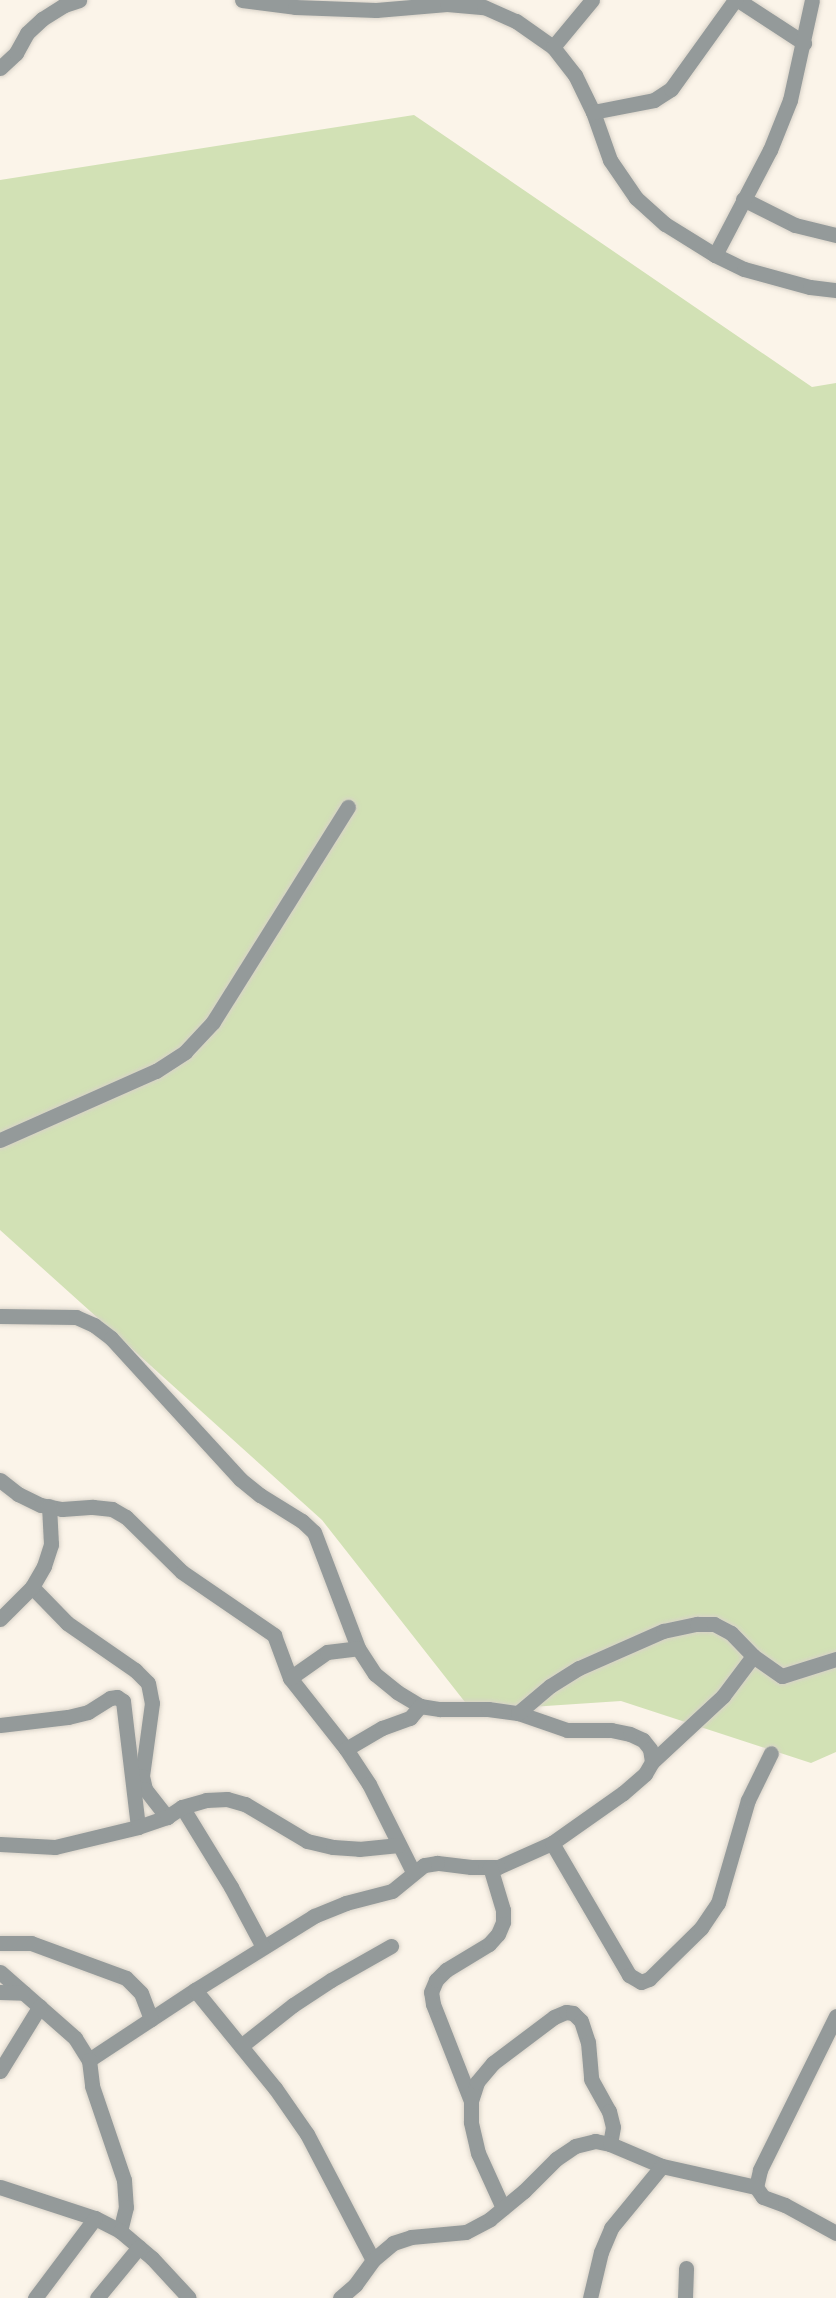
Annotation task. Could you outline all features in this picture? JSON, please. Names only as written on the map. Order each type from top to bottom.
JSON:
[{"type":"street","points":[[0,68],[16,53],[27,33],[42,19],[64,5],[79,0]]},
{"type":"street","points":[[242,0],[295,7],[376,10],[447,4],[484,7],[516,21],[553,47],[574,75],[593,112],[610,160],[636,198],[665,224],[715,255],[762,274],[836,291]]},
{"type":"street","points":[[503,16],[508,0]]},
{"type":"street","points":[[553,47],[592,0]]},
{"type":"street","points":[[593,112],[654,100],[671,89],[736,0],[804,43]]},
{"type":"street","points":[[715,255],[770,150],[786,110],[804,43],[812,0]]},
{"type":"street","points":[[743,199],[795,225],[836,235]]},
{"type":"street","points":[[0,1140],[156,1071],[184,1052],[213,1022],[243,978],[348,807]]},
{"type":"street","points":[[0,1316],[75,1317],[94,1325],[111,1338],[240,1479],[260,1495],[302,1521],[314,1532],[344,1618],[358,1648],[375,1674],[397,1692],[420,1706],[440,1709],[488,1709],[518,1713],[567,1730],[611,1730],[630,1734],[643,1740],[650,1749],[652,1762]]},
{"type":"street","points":[[0,1480],[18,1494],[50,1506],[63,1509],[93,1507],[112,1509],[126,1516],[182,1572],[274,1635],[290,1678],[346,1749],[369,1785],[413,1872]]},
{"type":"street","points":[[0,1619],[32,1587],[44,1566],[51,1544],[50,1506]]},
{"type":"street","points":[[32,1587],[67,1623],[135,1670],[148,1683],[152,1703],[142,1776],[148,1795],[167,1817]]},
{"type":"street","points":[[518,1713],[550,1686],[579,1668],[663,1631],[697,1624],[714,1624],[731,1633],[753,1656],[782,1676],[836,1659]]},
{"type":"street","points":[[290,1678],[327,1652],[358,1648]]},
{"type":"street","points":[[89,2061],[195,1990],[314,1916],[346,1903],[392,1891],[424,1865],[437,1863],[490,1867],[524,1858],[552,1843],[623,1793],[645,1774],[652,1762],[723,1696],[753,1656]]},
{"type":"street","points":[[0,1725],[68,1718],[88,1712],[110,1698],[117,1697],[123,1701],[126,1707],[138,1827]]},
{"type":"street","points":[[346,1749],[382,1728],[410,1718],[420,1706]]},
{"type":"street","points":[[552,1843],[629,1975],[641,1982],[649,1979],[701,1928],[718,1903],[748,1800],[771,1753]]},
{"type":"street","points":[[0,1844],[55,1847],[138,1827],[167,1817],[182,1807],[206,1800],[227,1799],[245,1804],[307,1841],[333,1847],[359,1849],[399,1845]]},
{"type":"street","points":[[182,1807],[231,1887],[263,1947]]},
{"type":"street","points":[[471,2101],[433,2004],[431,1992],[436,1980],[446,1970],[489,1944],[498,1934],[503,1922],[503,1910],[490,1867]]},
{"type":"street","points":[[0,1943],[31,1943],[126,1978],[141,1993],[151,2019]]},
{"type":"street","points":[[241,2046],[312,1992],[391,1946]]},
{"type":"street","points":[[0,1972],[75,2038],[89,2061],[92,2086],[102,2121],[124,2180],[126,2207],[120,2231]]},
{"type":"street","points":[[195,1990],[241,2046],[307,2134],[373,2260]]},
{"type":"street","points":[[0,1992],[24,1993]]},
{"type":"street","points":[[0,2071],[40,2006]]},
{"type":"street","points":[[503,2208],[477,2153],[471,2122],[471,2101],[477,2082],[494,2063],[554,2017],[567,2012],[573,2013],[581,2021],[588,2042],[591,2079],[609,2111],[613,2127],[610,2144]]},
{"type":"street","points":[[756,2187],[760,2170],[836,2016]]},
{"type":"street","points":[[340,2298],[355,2284],[373,2260],[393,2243],[411,2237],[466,2232],[524,2191],[556,2159],[575,2146],[595,2140],[662,2166],[756,2187],[763,2197],[785,2205],[836,2233]]},
{"type":"street","points":[[590,2298],[601,2252],[611,2228],[662,2166]]},
{"type":"street","points":[[0,2187],[95,2218],[120,2231],[189,2298]]},
{"type":"street","points":[[35,2298],[95,2218]]},
{"type":"street","points":[[97,2298],[139,2247]]},
{"type":"street","points":[[685,2298],[686,2268]]},
{"type":"green space","points":[[414,115],[812,387],[836,383],[836,1752],[811,1763],[621,1701],[472,1711],[322,1520],[0,1230],[0,180]]}]
